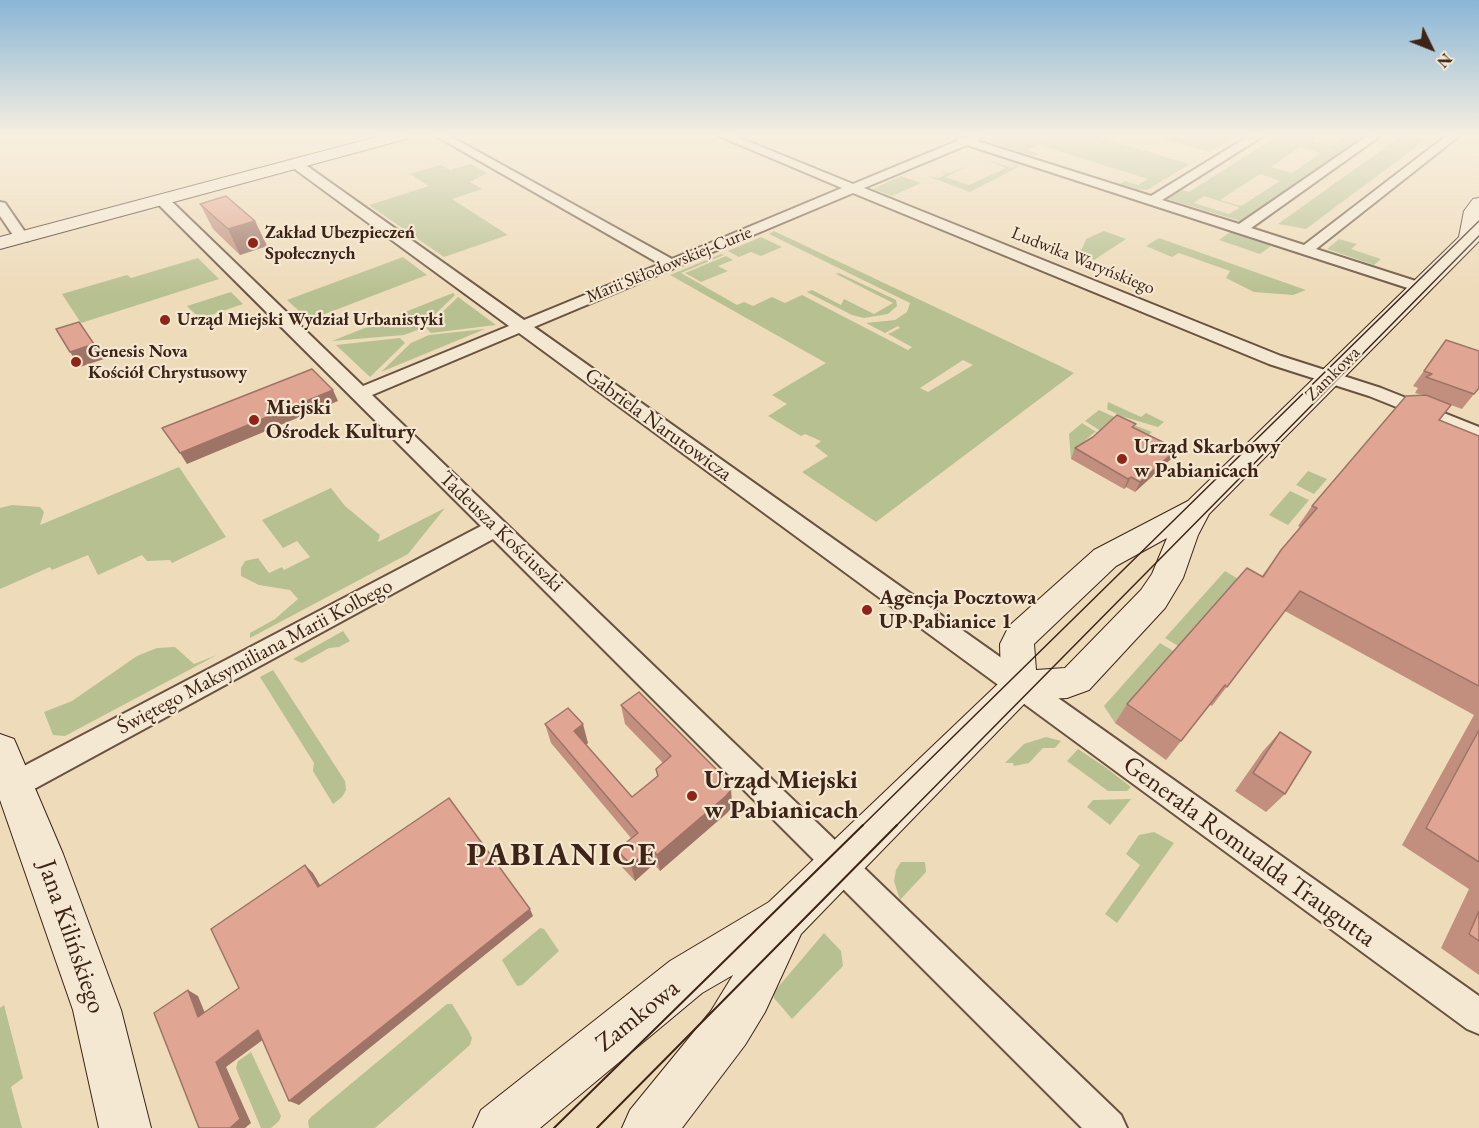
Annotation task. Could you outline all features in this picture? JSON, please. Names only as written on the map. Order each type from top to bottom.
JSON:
[{"type":"street","points":[[0,243],[204,189]]},
{"type":"street","name":"Gabriela Narutowicza","points":[[330,189],[1019,686]]},
{"type":"street","points":[[536,189],[671,264]]},
{"type":"street","name":"Marii Skłodowskiej-Curie","points":[[359,394],[854,189]]},
{"type":"street","name":"Ludwika Waryńskiego","points":[[854,189],[1269,358],[1328,379],[1375,392],[1479,434]]},
{"type":"street","points":[[1116,189],[1420,287]]},
{"type":"street","points":[[1152,201],[1172,189]]},
{"type":"street","points":[[1241,229],[1300,189]]},
{"type":"street","points":[[1306,250],[1386,189]]},
{"type":"street","name":"Tadeusza Kościuszki","points":[[162,200],[1108,1128]]},
{"type":"street","name":"Zamkowa","points":[[499,1128],[686,977],[785,918],[1019,686],[1076,680],[1153,599],[1167,578],[1183,535],[1198,508],[1420,287],[1475,238],[1473,211],[1479,203]]},
{"type":"street","points":[[0,206],[22,238]]},
{"type":"street","name":"Zamkowa","points":[[1019,686],[1017,644],[1021,636],[1105,558],[1198,508]]},
{"type":"street","name":"Świętego Maksymiliana Marii Kolbego","points":[[7,769],[496,527]]},
{"type":"street","name":"Generała Romualda Traugutta","points":[[1019,686],[1479,1017]]},
{"type":"street","name":"Jana Kilińskiego","points":[[7,769],[42,854],[97,1010],[125,1128]]},
{"type":"street","name":"Zamkowa","points":[[648,1128],[680,1091],[728,1028],[748,995],[785,918]]},
{"type":"green space","points":[[421,189],[481,189],[452,199],[508,235],[444,257],[369,205]]},
{"type":"green space","points":[[874,189],[908,189],[892,196]]},
{"type":"green space","points":[[961,189],[976,189],[970,192]]},
{"type":"green space","points":[[1179,189],[1189,192],[1194,189],[1237,189],[1220,200],[1241,206],[1268,189],[1291,189],[1243,222],[1164,198]],"holes":[[[1204,196],[1239,207],[1239,208],[1229,214],[1194,203]]]},
{"type":"green space","points":[[1327,189],[1360,189],[1306,229],[1278,224]]},
{"type":"green space","points":[[774,231],[1074,373],[876,522],[802,472],[828,456],[815,446],[821,441],[805,434],[801,436],[768,416],[787,404],[772,395],[826,363],[670,275],[721,254],[724,255],[681,273],[737,305],[744,302],[753,306],[772,297],[785,303],[802,295],[908,350],[912,347],[888,334],[900,328],[898,326],[885,333],[866,323],[895,320],[907,312],[910,303],[769,234]],"holes":[[[963,360],[973,365],[928,392],[920,388]]]},
{"type":"green space","points":[[1104,231],[1126,239],[1094,260],[1072,252],[1082,249],[1086,239]]},
{"type":"green space","points":[[1230,232],[1271,246],[1260,254],[1219,240]]},
{"type":"green space","points":[[761,237],[782,247],[761,256],[751,252],[739,257],[728,251]]},
{"type":"green space","points":[[1159,238],[1306,290],[1293,295],[1254,292],[1226,278],[1230,271],[1179,253],[1172,257],[1146,246]]},
{"type":"green space","points":[[1339,239],[1357,244],[1351,249],[1381,259],[1374,265],[1327,249]]},
{"type":"green space","points":[[726,256],[733,260],[718,266],[728,271],[701,282],[685,273]]},
{"type":"green space","points":[[403,257],[427,275],[309,320],[287,300]]},
{"type":"green space","points":[[198,258],[219,279],[81,323],[62,294],[127,275],[131,278]]},
{"type":"green space","points":[[839,273],[896,300],[897,306],[888,314],[864,318],[852,315],[807,292],[812,290],[841,305],[844,299],[874,314],[893,303],[836,274]]},
{"type":"green space","points":[[231,292],[243,304],[208,316],[195,314],[187,306]]},
{"type":"green space","points":[[453,293],[455,295],[420,329],[404,335],[332,341]]},
{"type":"green space","points":[[458,297],[496,325],[431,333],[426,328]]},
{"type":"green space","points":[[485,329],[381,372],[411,343],[429,335]]},
{"type":"green space","points":[[400,338],[405,343],[370,377],[336,345]]},
{"type":"green space","points":[[1108,402],[1141,417],[1146,413],[1164,422],[1158,427],[1121,416],[1107,409]]},
{"type":"green space","points":[[1099,410],[1152,432],[1139,443],[1104,433],[1085,421]]},
{"type":"green space","points":[[1082,423],[1101,435],[1095,432],[1080,445],[1085,448],[1071,459],[1069,434]]},
{"type":"green space","points":[[179,467],[226,537],[172,563],[170,560],[147,561],[142,555],[98,575],[88,555],[52,570],[50,567],[0,589],[0,508],[12,505],[40,507],[44,512],[40,525]]},
{"type":"green space","points":[[1308,471],[1327,479],[1314,494],[1296,485]]},
{"type":"green space","points":[[331,488],[345,506],[380,535],[378,542],[445,508],[408,554],[250,638],[250,633],[275,619],[298,599],[290,590],[259,585],[241,576],[241,568],[245,561],[258,558],[269,573],[282,567],[284,570],[310,557],[297,541],[283,548],[262,520]]},
{"type":"green space","points":[[1290,491],[1309,500],[1288,525],[1269,515]]},
{"type":"green space","points":[[1225,571],[1240,580],[1180,647],[1165,638]]},
{"type":"green space","points":[[343,631],[350,641],[339,647],[329,648],[302,663],[293,659]]},
{"type":"green space","points":[[1160,643],[1175,652],[1115,723],[1104,706]]},
{"type":"green space","points":[[175,647],[194,664],[217,655],[65,736],[53,735],[44,712],[72,701],[137,656],[157,648]]},
{"type":"green space","points":[[273,670],[345,781],[346,790],[342,797],[333,804],[313,771],[314,763],[260,677]]},
{"type":"green space","points":[[1046,737],[1061,741],[1055,748],[1043,748],[1029,763],[1014,766],[1013,763],[1005,763],[1024,744]]},
{"type":"green space","points":[[1078,749],[1131,787],[1127,791],[1108,791],[1067,761]]},
{"type":"green space","points":[[1131,799],[1110,825],[1087,807],[1093,800]]},
{"type":"green space","points":[[1154,832],[1174,843],[1117,923],[1105,914],[1140,865],[1126,854],[1139,835]]},
{"type":"green space","points":[[901,862],[925,862],[926,872],[900,900],[894,881],[896,870]]},
{"type":"green space","points":[[540,928],[544,929],[559,951],[522,985],[517,986],[502,960]]},
{"type":"green space","points":[[824,933],[841,951],[843,966],[792,1019],[774,998],[774,992]]},
{"type":"green space","points":[[447,1004],[452,1004],[468,1030],[472,1038],[470,1045],[375,1128],[309,1128],[308,1121],[311,1117]]},
{"type":"green space","points":[[4,1005],[23,1078],[11,1087],[22,1128],[0,1128],[0,1008]]},
{"type":"green space","points":[[251,1052],[281,1116],[271,1128],[261,1128],[236,1068],[238,1061]]},
{"type":"building","points":[[226,196],[255,221],[228,229],[200,204]]},
{"type":"building","points":[[79,322],[94,344],[70,352],[56,329]]},
{"type":"building","points":[[1446,340],[1479,351],[1479,388],[1474,394],[1426,377],[1432,374],[1424,371]]},
{"type":"building","points":[[312,369],[333,390],[180,453],[162,428]]},
{"type":"building","points":[[1426,395],[1451,405],[1439,420],[1479,436],[1479,686],[1300,591],[1227,687],[1225,685],[1181,741],[1127,704],[1247,568],[1263,577],[1281,550],[1317,508],[1312,506],[1406,396]]},
{"type":"building","name":"Urząd Skarbowy w Pabianicach","points":[[1117,415],[1136,424],[1132,427],[1177,449],[1140,482],[1131,477],[1128,479],[1075,448],[1093,437]]},
{"type":"building","name":"Urząd Miejski w Pabianicach","points":[[639,692],[729,782],[731,790],[657,855],[651,848],[631,865],[617,850],[638,833],[545,724],[568,708],[583,724],[574,731],[632,797],[658,776],[656,769],[671,756],[621,705]]},
{"type":"building","points":[[1479,730],[1479,862],[1426,828]]},
{"type":"building","points":[[1280,732],[1311,752],[1285,794],[1253,773]]},
{"type":"building","points":[[449,798],[530,909],[289,1101],[258,1030],[216,1062],[240,1119],[230,1128],[199,1128],[154,1013],[188,990],[198,1017],[239,988],[211,929],[305,865],[318,887]]},
{"type":"building","points":[[1479,911],[1479,941],[1469,934]]},
{"type":"tram line","points":[[861,827],[1479,221]]},
{"type":"tram line","points":[[895,827],[1479,236]]},
{"type":"tram line","points":[[554,1128],[863,825]]},
{"type":"tram line","points":[[597,1128],[897,825]]},
{"type":"place","name":"Zakład Ubezpieczeń Społecznych","points":[[253,243]]},
{"type":"place","name":"Urząd Miejski Wydział Urbanistyki","points":[[165,320]]},
{"type":"place","name":"Genesis Nova Kościół Chrystusowy","points":[[76,362]]},
{"type":"place","name":"Miejski Ośrodek Kultury","points":[[254,420]]},
{"type":"place","name":"Urząd Skarbowy w Pabianicach","points":[[1122,459]]},
{"type":"place","name":"Agencja Pocztowa UP Pabianice 1","points":[[867,610]]},
{"type":"place","name":"Urząd Miejski w Pabianicach","points":[[692,796]]},
{"type":"district","name":"PABIANICE","points":[[562,856]]}]
